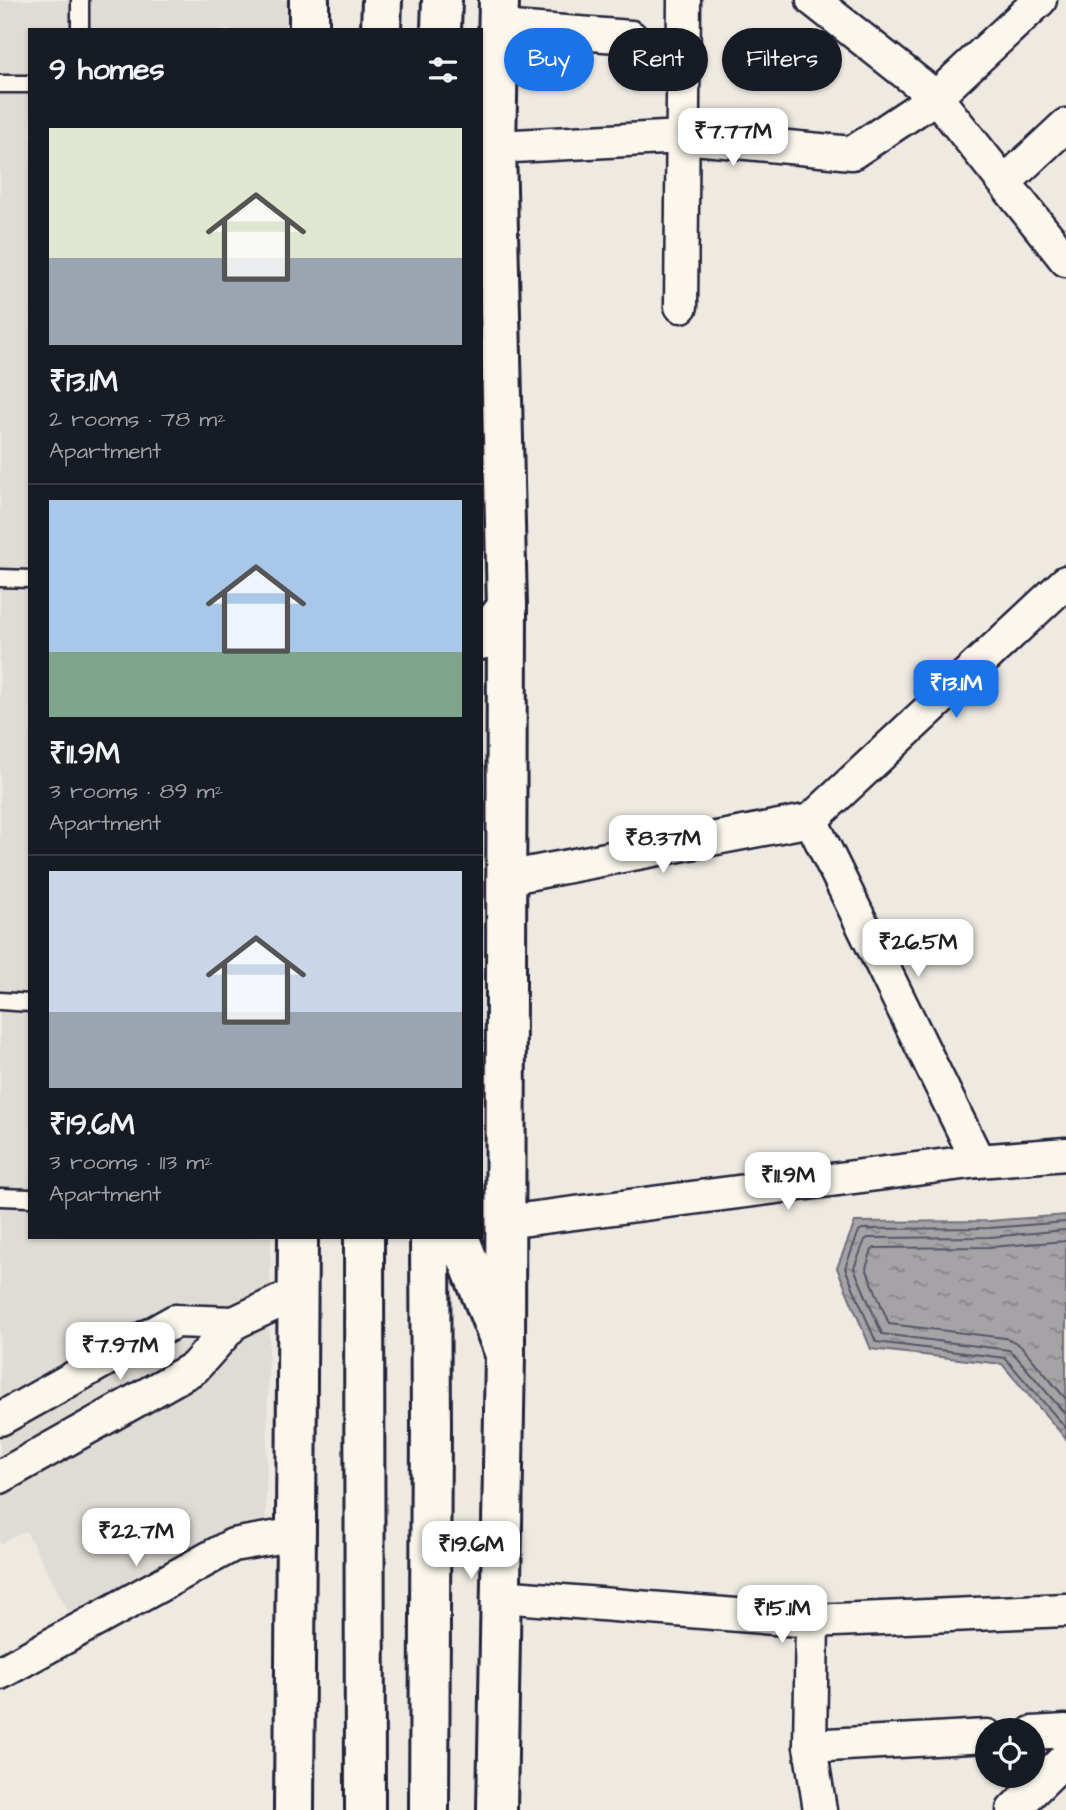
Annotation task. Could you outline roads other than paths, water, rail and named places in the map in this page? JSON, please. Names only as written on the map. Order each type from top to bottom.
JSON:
[{"type":"main road","points":[[309,0],[309,28]]},
{"type":"main road","points":[[381,28],[382,0]]},
{"type":"main road","points":[[441,28],[442,0]]},
{"type":"main road","points":[[497,1810],[505,1354],[507,607],[496,147],[498,14]]},
{"type":"main road","points":[[483,637],[507,607]]},
{"type":"main road","points":[[294,1810],[298,1239]]},
{"type":"main road","points":[[364,1239],[365,1809]]},
{"type":"main road","points":[[429,1810],[430,1239]]},
{"type":"main road","points":[[460,1239],[505,1354]]},
{"type":"street","points":[[681,306],[684,0]]},
{"type":"street","points":[[496,147],[683,137],[852,153],[936,97],[1040,0]]},
{"type":"street","points":[[829,4],[936,97],[1066,260]]},
{"type":"street","points":[[498,14],[608,33]]},
{"type":"street","points":[[1005,183],[1066,125]]},
{"type":"street","points":[[506,878],[811,820],[1066,582]]},
{"type":"street","points":[[811,820],[978,1161]]},
{"type":"street","points":[[505,1222],[978,1161],[1066,1154]]},
{"type":"street","points":[[0,1477],[194,1368],[234,1323],[298,1293]]},
{"type":"street","points":[[40,1454],[9,1414],[175,1321],[234,1323]]},
{"type":"street","points":[[0,1673],[233,1545],[296,1534]]},
{"type":"street","points":[[500,1596],[812,1621],[1066,1610]]},
{"type":"street","points":[[812,1621],[810,1746],[820,1810]]},
{"type":"street","points":[[1045,1732],[1066,1731]]},
{"type":"street","points":[[810,1746],[975,1737]]},
{"type":"street","points":[[1013,1810],[1066,1758]]},
{"type":"lane","points":[[79,28],[80,0]]},
{"type":"lane","points":[[0,84],[28,84]]},
{"type":"lane","points":[[0,578],[28,579]]},
{"type":"lane","points":[[0,1001],[28,1003]]},
{"type":"lane","points":[[0,1197],[28,1198]]},
{"type":"water","points":[[1066,1215],[1066,1439],[1002,1364],[871,1349],[837,1268],[855,1222],[989,1221]]}]
